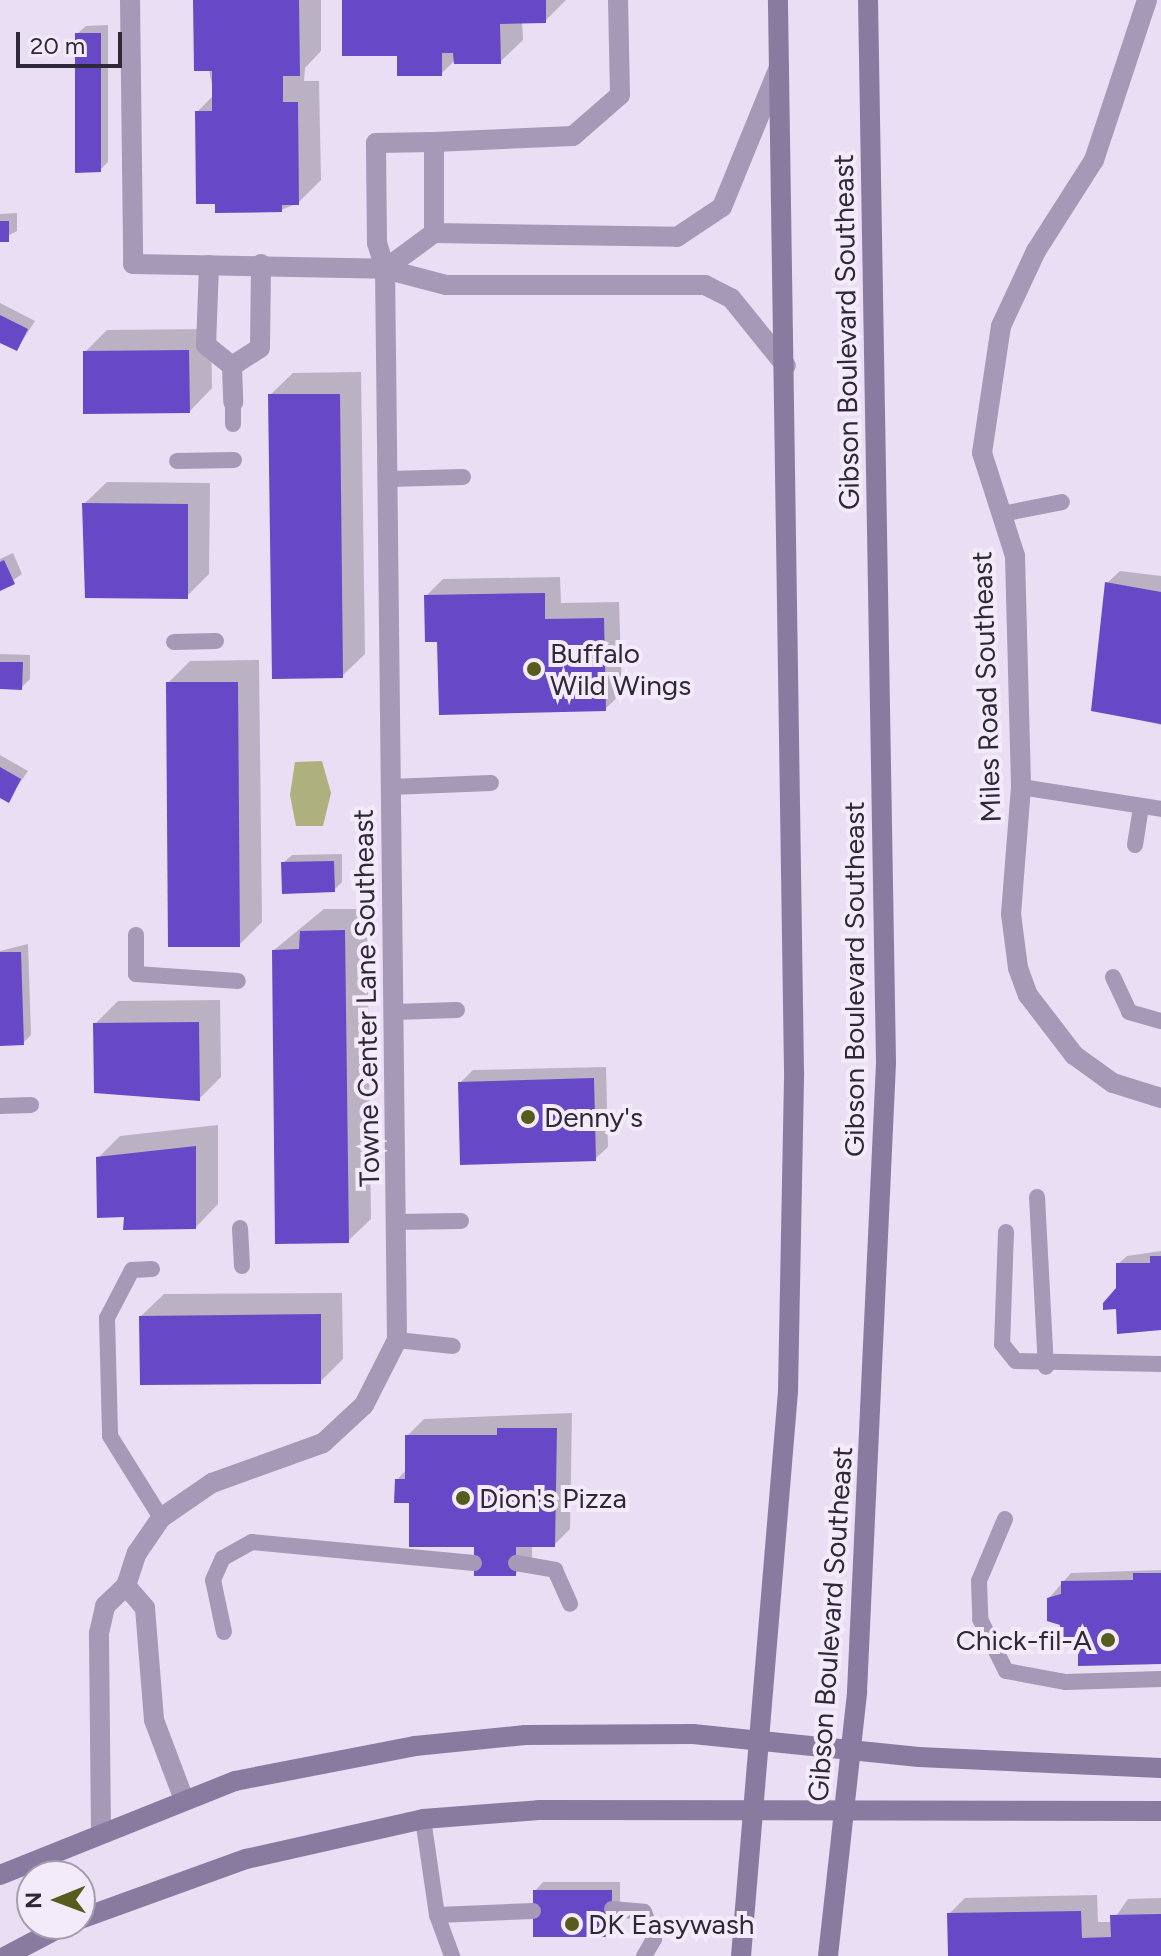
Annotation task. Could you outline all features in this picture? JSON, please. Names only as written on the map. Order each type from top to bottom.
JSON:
[{"type":"main road","name":"Gibson Boulevard Southeast","points":[[741,1956],[788,1391],[792,1193],[786,366],[778,0]]},
{"type":"main road","name":"Gibson Boulevard Southeast","points":[[828,1956],[852,1750],[886,1062],[868,0]]},
{"type":"main road","points":[[0,1875],[101,1831],[235,1781],[415,1746],[525,1735],[760,1740],[852,1750],[1161,1768]]},
{"type":"main road","points":[[96,1913],[246,1859],[423,1819],[539,1810],[1161,1811]]},
{"type":"main road","points":[[6,1956],[36,1940]]},
{"type":"street","points":[[130,0],[133,264],[261,264],[385,269],[446,285],[705,285],[731,298],[786,366]]},
{"type":"street","name":"Towne Center Lane Southeast","points":[[101,1831],[99,1633],[105,1606],[126,1586],[161,1518],[212,1483],[323,1443],[364,1405],[397,1340],[389,479],[385,269],[377,243],[376,143],[573,136],[620,95],[618,0]]},
{"type":"street","name":"Miles Road Southeast","points":[[1147,0],[1094,160],[1036,251],[1001,326],[982,453],[1015,556],[1021,787],[1011,927],[1028,995],[1060,1041],[1093,1070],[1161,1098]]},
{"type":"street","points":[[385,269],[434,233],[677,237],[722,207],[780,66]]},
{"type":"street","points":[[434,142],[434,233]]},
{"type":"street","points":[[232,366],[260,348],[261,264]]},
{"type":"street","points":[[209,265],[206,345],[232,366],[233,402]]},
{"type":"street","points":[[126,1586],[145,1608],[154,1720],[184,1800]]},
{"type":"lane","points":[[233,402],[233,424]]},
{"type":"lane","points":[[177,461],[234,460]]},
{"type":"lane","points":[[389,479],[463,477]]},
{"type":"lane","points":[[1002,514],[1062,502]]},
{"type":"lane","points":[[174,642],[216,641]]},
{"type":"lane","points":[[391,787],[491,783]]},
{"type":"lane","points":[[1021,787],[1161,809]]},
{"type":"lane","points":[[1135,845],[1141,806]]},
{"type":"lane","points":[[136,935],[136,974],[238,981]]},
{"type":"lane","points":[[1113,977],[1129,1012],[1161,1021]]},
{"type":"lane","points":[[394,1012],[457,1010]]},
{"type":"lane","points":[[0,1106],[31,1105]]},
{"type":"lane","points":[[1037,1197],[1046,1367]]},
{"type":"lane","points":[[396,1222],[461,1221]]},
{"type":"lane","points":[[240,1228],[242,1266]]},
{"type":"lane","points":[[1006,1232],[1002,1344],[1016,1361],[1046,1367],[1161,1364]]},
{"type":"lane","points":[[152,1269],[132,1270],[107,1318],[110,1436],[161,1518]]},
{"type":"lane","points":[[397,1340],[453,1346]]},
{"type":"lane","points":[[1005,1519],[979,1581],[980,1619],[1006,1671],[1066,1682],[1161,1679]]},
{"type":"lane","points":[[224,1632],[213,1580],[223,1558],[252,1542],[474,1563]]},
{"type":"lane","points":[[516,1563],[555,1570],[570,1604]]},
{"type":"lane","points":[[423,1819],[437,1915],[452,1956]]},
{"type":"lane","points":[[612,1909],[644,1912],[654,1939],[644,1956]]},
{"type":"lane","points":[[437,1915],[533,1911]]},
{"type":"shaded area","points":[[322,761],[331,793],[323,826],[296,826],[290,795],[295,762]]},
{"type":"building","points":[[193,0],[299,0],[300,76],[283,76],[283,102],[298,102],[299,205],[282,205],[282,212],[215,213],[215,204],[196,204],[195,111],[212,111],[212,71],[194,71]]},
{"type":"building","points":[[342,0],[546,0],[546,23],[500,24],[501,64],[454,64],[453,53],[442,53],[442,76],[397,76],[397,56],[342,56]]},
{"type":"building","points":[[75,33],[101,33],[101,172],[75,173]]},
{"type":"building","points":[[0,221],[9,221],[9,242],[0,242]]},
{"type":"building","points":[[0,315],[28,329],[17,351],[0,343]]},
{"type":"building","points":[[189,350],[190,413],[83,414],[83,351]]},
{"type":"building","points":[[268,394],[340,394],[343,678],[272,679]]},
{"type":"building","points":[[82,503],[188,504],[188,599],[85,598]]},
{"type":"building","points":[[4,560],[15,584],[0,591],[0,562]]},
{"type":"building","points":[[1105,582],[1161,592],[1161,724],[1091,711]]},
{"type":"building","points":[[545,593],[545,619],[604,618],[606,711],[439,715],[437,642],[425,642],[424,595]]},
{"type":"building","points":[[0,662],[23,662],[22,690],[0,689]]},
{"type":"building","points":[[166,682],[238,682],[240,947],[168,947]]},
{"type":"building","points":[[0,767],[21,779],[9,803],[0,798]]},
{"type":"building","points":[[334,861],[335,892],[282,894],[281,862]]},
{"type":"building","points":[[345,930],[349,1243],[275,1244],[272,950],[299,949],[300,931]]},
{"type":"building","points":[[0,952],[21,952],[24,1045],[0,1046]]},
{"type":"building","points":[[199,1022],[200,1101],[94,1093],[93,1023]]},
{"type":"building","points":[[594,1078],[596,1161],[460,1165],[458,1082]]},
{"type":"building","points":[[196,1146],[196,1229],[123,1230],[124,1217],[97,1218],[96,1157]]},
{"type":"building","points":[[1150,1256],[1161,1256],[1161,1330],[1117,1334],[1116,1309],[1103,1310],[1103,1303],[1116,1288],[1116,1263],[1150,1263]]},
{"type":"building","points":[[321,1314],[321,1384],[140,1385],[139,1316]]},
{"type":"building","points":[[497,1428],[557,1428],[555,1547],[516,1547],[516,1576],[474,1576],[474,1547],[409,1547],[409,1503],[394,1503],[395,1479],[405,1479],[405,1435],[497,1435]]},
{"type":"building","points":[[1133,1573],[1161,1573],[1161,1664],[1078,1666],[1078,1638],[1060,1638],[1060,1625],[1047,1621],[1047,1598],[1061,1594],[1061,1581],[1133,1580]]},
{"type":"building","name":"DK Easywash","points":[[533,1890],[612,1890],[612,1937],[533,1937]]},
{"type":"building","points":[[1081,1911],[1082,1938],[1111,1937],[1110,1915],[1161,1914],[1161,1956],[948,1956],[947,1913]]},
{"type":"place","name":"Buffalo Wild Wings","points":[[534,669]]},
{"type":"place","name":"Denny's","points":[[528,1117]]},
{"type":"place","name":"Dion's Pizza","points":[[463,1498]]},
{"type":"place","name":"Chick-fil-A","points":[[1108,1640]]},
{"type":"place","name":"DK Easywash","points":[[572,1924]]}]
